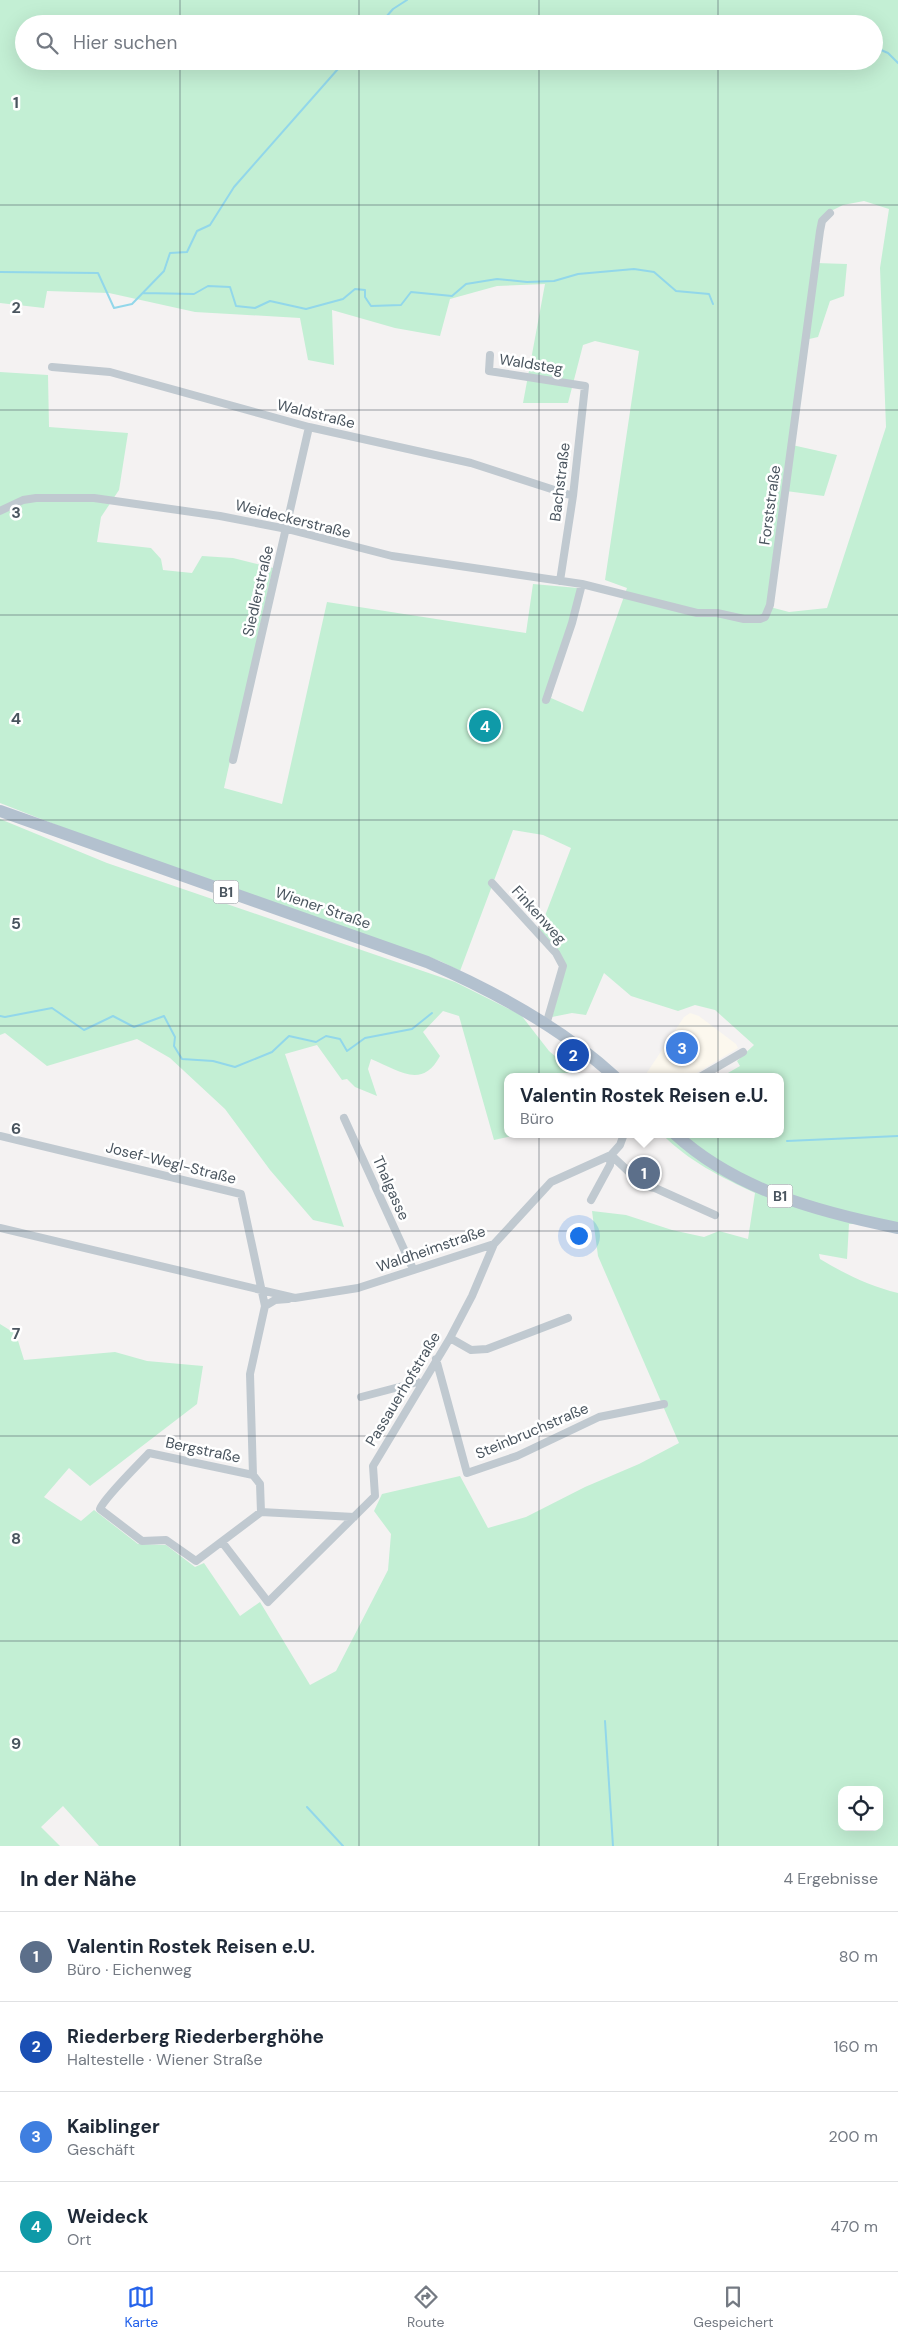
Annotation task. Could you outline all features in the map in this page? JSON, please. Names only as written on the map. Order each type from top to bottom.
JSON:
[{"type":"main road","name":"Wiener Straße","points":[[0,811],[427,962],[471,982],[546,1025],[570,1040],[610,1073]]},
{"type":"main road","name":"B1","points":[[680,1138],[724,1170],[762,1189],[816,1208],[898,1228]]},
{"type":"street","name":"Forststraße","points":[[582,584],[642,598],[679,610],[717,613],[744,620],[760,620],[765,617],[770,605],[820,230],[822,221],[830,212]]},
{"type":"street","name":"Waldsteg","points":[[490,355],[489,371],[585,386]]},
{"type":"street","name":"Waldstraße","points":[[52,367],[110,372],[309,428],[471,462],[573,496]]},
{"type":"street","name":"Bachstraße","points":[[560,580],[573,496],[585,386]]},
{"type":"street","name":"Siedlerstraße","points":[[233,760],[309,428]]},
{"type":"street","name":"Weideckerstraße","points":[[0,512],[23,500],[36,498],[94,498],[220,516],[443,566],[582,584]]},
{"type":"street","points":[[546,700],[572,623],[582,584]]},
{"type":"street","name":"Finkenweg","points":[[492,883],[556,952],[563,966],[546,1025]]},
{"type":"street","points":[[707,1073],[743,1052]]},
{"type":"street","name":"Thalgasse","points":[[344,1118],[413,1269]]},
{"type":"street","name":"Josef-Wegl-Straße","points":[[0,1136],[241,1194],[261,1290]]},
{"type":"street","points":[[591,1200],[610,1165],[611,1155],[620,1145],[623,1138]]},
{"type":"street","points":[[611,1155],[644,1186],[655,1188],[715,1215]]},
{"type":"street","name":"Waldheimstraße","points":[[265,1306],[274,1300],[358,1288],[494,1244],[551,1182],[611,1155]]},
{"type":"street","name":"Waldheimstraße","points":[[0,1228],[295,1298]]},
{"type":"street","name":"Passauerhofstraße","points":[[222,1542],[268,1602],[375,1496],[373,1466],[450,1338],[472,1296],[494,1244]]},
{"type":"street","name":"Bergstraße","points":[[222,1542],[196,1561],[166,1540],[142,1541],[129,1533],[100,1509],[103,1502],[149,1453],[253,1475],[250,1374],[265,1306],[261,1290]]},
{"type":"street","points":[[450,1338],[471,1350],[487,1349],[568,1318]]},
{"type":"street","name":"Steinbruchstraße","points":[[436,1360],[467,1473],[517,1456],[599,1417],[664,1404]]},
{"type":"street","points":[[361,1397],[418,1382],[421,1384]]},
{"type":"street","points":[[253,1475],[260,1484],[261,1512]]},
{"type":"street","points":[[222,1542],[261,1512],[354,1517]]},
{"type":"shaded area","points":[[690,1013],[699,1016],[736,1044],[738,1048],[697,1073],[647,1073],[684,1017]]},
{"type":"green space","points":[[0,0],[898,0],[898,1224],[849,1224],[847,1259],[819,1254],[820,1259],[848,1275],[898,1293],[898,1846],[99,1846],[63,1806],[41,1827],[60,1846],[0,1846],[0,1324],[16,1334],[24,1360],[115,1352],[147,1361],[203,1366],[197,1404],[90,1486],[69,1468],[44,1497],[81,1521],[94,1510],[138,1544],[166,1545],[195,1567],[204,1563],[240,1616],[260,1602],[310,1685],[336,1671],[388,1570],[391,1534],[374,1511],[382,1494],[460,1476],[488,1528],[526,1517],[679,1443],[598,1256],[592,1211],[626,1215],[672,1230],[704,1237],[719,1231],[748,1239],[755,1193],[694,1160],[666,1138],[784,1138],[784,1073],[728,1073],[740,1066],[737,1061],[754,1045],[715,1010],[695,1005],[678,1011],[631,996],[604,973],[586,1015],[572,1013],[552,1017],[565,970],[538,934],[571,848],[543,835],[513,830],[460,971],[440,961],[100,842],[0,803],[0,372],[48,375],[49,427],[128,433],[119,490],[101,517],[97,542],[151,548],[161,559],[163,570],[192,573],[202,556],[233,558],[273,568],[224,788],[282,804],[327,602],[526,633],[533,584],[578,588],[551,698],[583,712],[627,588],[605,580],[639,351],[595,341],[583,345],[568,403],[523,403],[545,284],[497,286],[450,299],[440,336],[395,328],[332,310],[334,365],[308,360],[300,318],[195,312],[109,293],[47,291],[44,308],[0,303]],"holes":[[[864,201],[889,209],[880,268],[886,427],[827,608],[789,612],[770,607],[786,491],[824,496],[837,455],[792,445],[805,340],[818,337],[830,301],[844,296],[847,264],[816,263],[827,213],[843,205]]]},
{"type":"green space","points":[[0,819],[107,863],[455,982],[521,1015],[549,1051],[575,1073],[504,1073],[504,1138],[494,1140],[459,1016],[443,1011],[423,1032],[440,1056],[433,1066],[425,1072],[417,1075],[400,1072],[371,1059],[368,1069],[377,1096],[355,1087],[347,1079],[342,1080],[317,1045],[285,1054],[344,1227],[313,1220],[270,1170],[225,1109],[170,1058],[137,1039],[47,1066],[5,1033],[0,1035]]},
{"type":"waterway","points":[[388,15],[393,9],[407,0]]},
{"type":"waterway","points":[[883,51],[898,63]]},
{"type":"waterway","points":[[0,272],[98,273],[114,308],[132,304],[164,271],[170,253],[187,252],[197,231],[210,225],[234,187],[337,70]]},
{"type":"waterway","points":[[143,293],[194,294],[208,286],[230,287],[236,306],[255,308],[270,301],[306,309],[343,299],[355,289],[365,290],[365,297],[371,306],[401,305],[411,292],[452,296],[466,284],[497,279],[527,282],[554,281],[578,274],[634,269],[654,272],[676,291],[709,294],[713,304]]},
{"type":"waterway","points":[[0,1016],[5,1017],[52,1008],[84,1030],[113,1016],[134,1027],[164,1016],[175,1037],[174,1046],[182,1059],[213,1061],[235,1067],[272,1052],[289,1036],[316,1042],[326,1036],[340,1039],[347,1051],[365,1038],[412,1029],[432,1013]]},
{"type":"waterway","points":[[787,1141],[898,1136]]},
{"type":"waterway","points":[[605,1721],[613,1846]]},
{"type":"waterway","points":[[307,1807],[343,1846]]},
{"type":"place","name":"Weideck","points":[[485,726]]},
{"type":"place","name":"Kaiblinger","points":[[682,1048]]},
{"type":"place","name":"Riederberg Riederberghöhe","points":[[573,1055]]},
{"type":"place","name":"Valentin Rostek Reisen e.U.","points":[[644,1173]]}]
